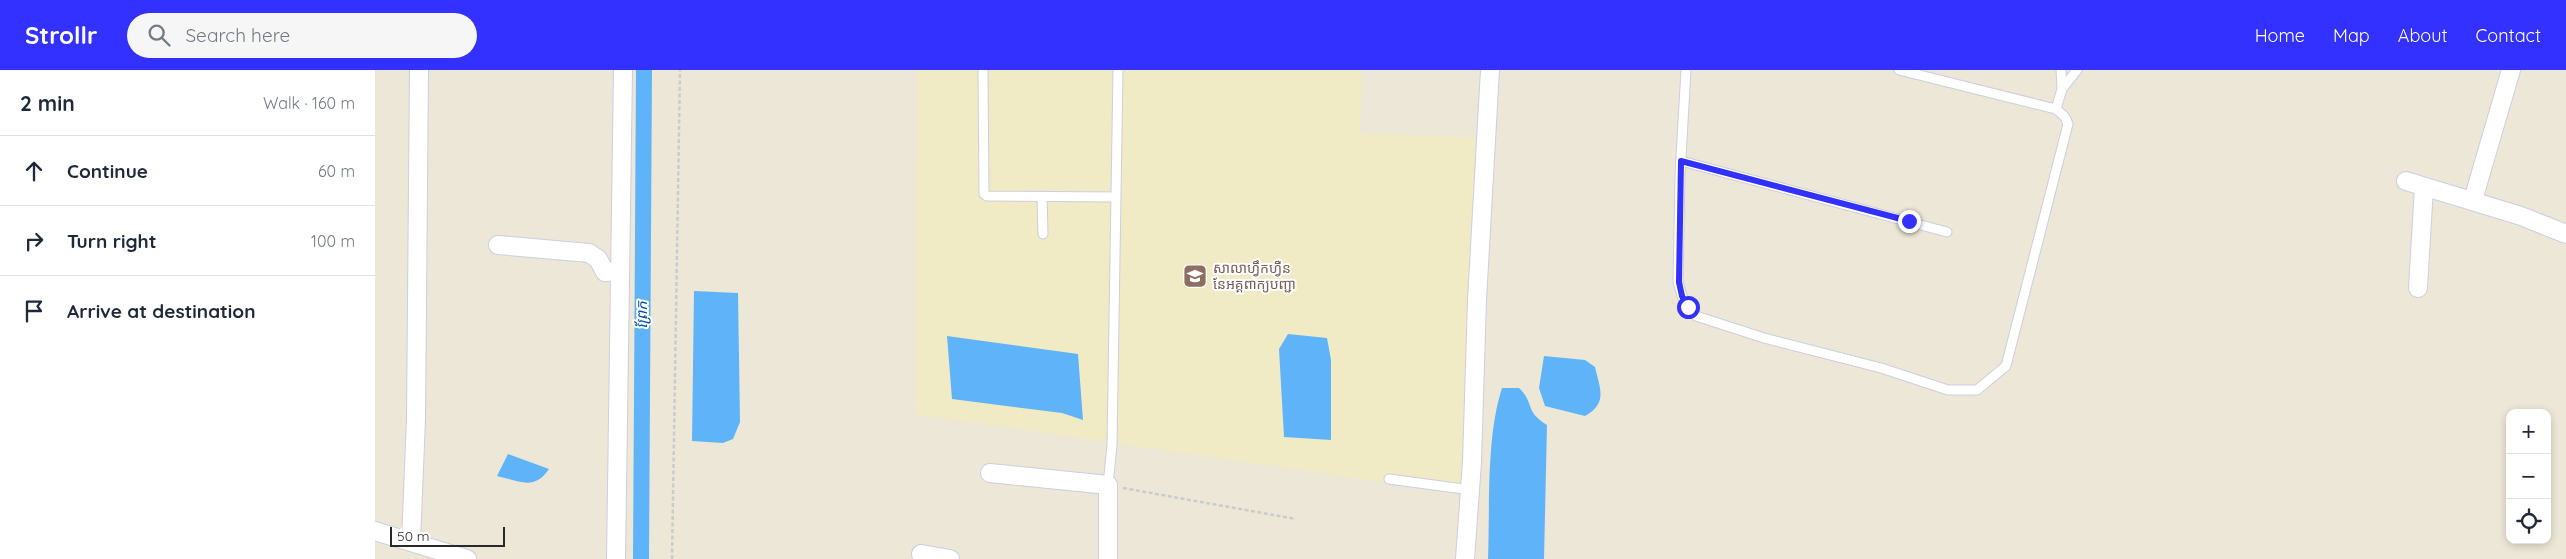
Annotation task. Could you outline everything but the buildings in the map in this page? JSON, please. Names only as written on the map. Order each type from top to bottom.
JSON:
[{"type":"street","points":[[411,542],[416,419],[419,70]]},
{"type":"street","points":[[616,559],[623,70]]},
{"type":"street","points":[[1465,559],[1471,490],[1477,300],[1489,70]]},
{"type":"street","points":[[2476,202],[2475,193],[2511,70]]},
{"type":"street","points":[[2406,181],[2521,216],[2566,234]]},
{"type":"street","points":[[2418,288],[2424,186]]},
{"type":"street","points":[[498,245],[589,254],[598,259],[605,272],[620,271]]},
{"type":"street","points":[[990,473],[1108,485],[1108,559]]},
{"type":"street","points":[[375,531],[467,559]]},
{"type":"street","points":[[921,554],[950,559]]},
{"type":"lane","points":[[983,70],[984,194],[987,196],[1116,197]]},
{"type":"lane","points":[[1108,485],[1112,445],[1118,70]]},
{"type":"lane","points":[[1686,70],[1681,161],[1679,282],[1682,296],[1696,316],[1764,338],[1881,368],[1948,390],[1977,390],[2006,366],[2068,124],[2065,117],[2056,109],[1899,70]]},
{"type":"lane","points":[[2056,109],[2062,89],[2061,70]]},
{"type":"lane","points":[[2062,89],[2077,70]]},
{"type":"lane","points":[[1681,161],[1947,232]]},
{"type":"lane","points":[[1042,197],[1043,234]]},
{"type":"lane","points":[[1389,479],[1471,490]]},
{"type":"path","points":[[672,559],[680,70]]},
{"type":"path","points":[[1108,485],[1296,519]]},
{"type":"shaded area","name":"សាលាហ្វឹកហ្វឺន នែអគ្គពាក្យបញ្ជា","points":[[917,70],[1362,70],[1360,133],[1479,138],[1465,494],[916,414]]},
{"type":"water","points":[[694,291],[738,293],[740,422],[733,439],[723,443],[692,441]]},
{"type":"water","points":[[1288,334],[1327,338],[1331,360],[1331,440],[1284,437],[1279,349]]},
{"type":"water","points":[[947,336],[1078,354],[1083,420],[1062,413],[952,399]]},
{"type":"water","points":[[1544,356],[1585,360],[1595,367],[1601,395],[1600,401],[1592,411],[1585,416],[1545,406],[1539,388]]},
{"type":"water","points":[[1502,388],[1519,388],[1527,398],[1535,415],[1547,425],[1544,559],[1488,559],[1491,450],[1493,428]]},
{"type":"water","points":[[508,454],[549,469],[538,480],[526,483],[497,476]]},
{"type":"waterway","name":"ព្រែក","points":[[641,559],[644,70]]},
{"type":"place","name":"សាលាហ្វឹកហ្វឺន នែអគ្គពាក្យបញ្ជា","points":[[1195,276]]},
{"type":"route","points":[[1688,307],[1682,296],[1679,282],[1681,161],[1909,221]]}]
